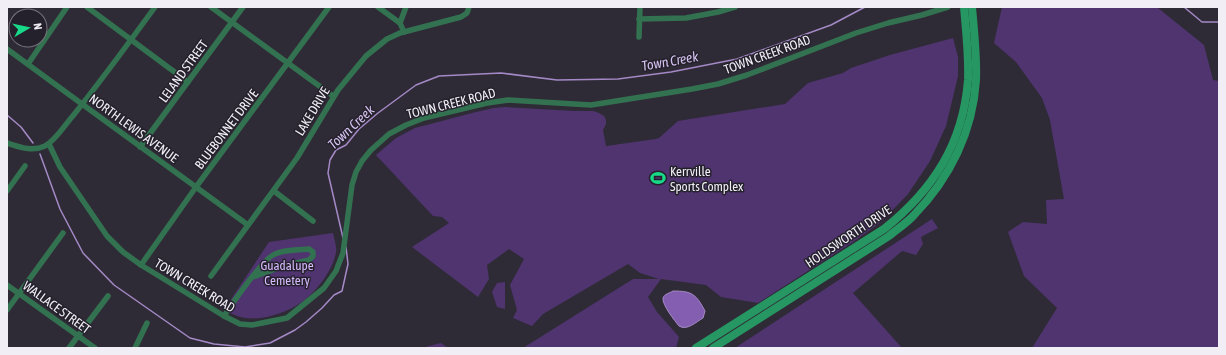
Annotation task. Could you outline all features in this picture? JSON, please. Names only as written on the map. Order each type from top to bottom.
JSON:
[{"type":"main road","name":"HOLDSWORTH DRIVE","points":[[964,7],[969,18]]},
{"type":"main road","name":"HOLDSWORTH DRIVE","points":[[696,348],[734,329],[884,229],[920,196],[948,156],[962,116],[968,80],[969,18],[972,7]]},
{"type":"main road","name":"HOLDSWORTH DRIVE","points":[[713,348],[734,329]]},
{"type":"street","points":[[28,64],[67,7]]},
{"type":"street","points":[[87,7],[188,82]]},
{"type":"street","points":[[7,143],[26,149],[42,147],[48,144],[82,104],[155,7]]},
{"type":"street","points":[[211,7],[333,96]]},
{"type":"street","name":"LELAND STREET","points":[[140,147],[243,7]]},
{"type":"street","name":"BLUEBONNET DRIVE","points":[[141,265],[196,187],[329,7]]},
{"type":"street","points":[[378,7],[400,23],[404,32]]},
{"type":"street","points":[[400,23],[406,7]]},
{"type":"street","name":"LAKE DRIVE","points":[[211,276],[297,158],[333,96],[366,56],[387,39],[404,32],[461,16],[467,13],[469,7]]},
{"type":"street","points":[[640,7],[640,38]]},
{"type":"street","points":[[639,19],[686,18],[735,7]]},
{"type":"street","name":"TOWN CREEK ROAD","points":[[48,144],[60,167],[107,236],[123,252],[141,265],[224,316],[240,324],[252,325],[287,318],[324,288],[336,271],[344,249],[352,186],[356,172],[362,161],[371,150],[389,134],[406,125],[424,118],[487,103],[508,100],[591,105],[718,84],[747,75],[856,33],[948,7]]},
{"type":"street","name":"NORTH LEWIS AVENUE","points":[[7,49],[248,225]]},
{"type":"street","points":[[7,191],[25,166]]},
{"type":"street","points":[[274,191],[313,221]]},
{"type":"street","points":[[7,310],[63,233]]},
{"type":"street","points":[[224,316],[253,277],[266,260],[274,254],[308,248],[313,252],[313,256],[309,260],[279,267],[253,277]]},
{"type":"street","name":"WALLACE STREET","points":[[7,285],[95,348]]},
{"type":"street","points":[[69,348],[108,296]]},
{"type":"street","points":[[135,348],[147,323]]},
{"type":"green space","points":[[1002,7],[1153,7],[1158,8],[1204,45],[1213,80],[1219,81],[1219,348],[1032,348],[1057,308],[1024,276],[1008,232],[1023,222],[1047,224],[1046,200],[1064,199],[1050,120],[1042,98],[1016,62],[994,43]]},
{"type":"green space","name":"Kerrville Sports Complex","points":[[953,38],[958,57],[958,76],[946,126],[930,161],[908,194],[881,222],[853,242],[758,303],[721,297],[706,285],[661,279],[648,297],[657,312],[679,337],[676,348],[523,348],[633,279],[659,279],[640,273],[628,264],[543,314],[532,326],[513,318],[517,310],[510,285],[524,259],[509,249],[487,265],[489,279],[478,297],[412,247],[449,223],[442,217],[433,216],[376,155],[396,138],[415,128],[476,112],[505,107],[593,111],[599,113],[604,116],[606,120],[603,130],[606,146],[656,139],[678,121],[785,104],[808,83],[843,73],[851,68],[890,55]]},
{"type":"green space","points":[[932,219],[938,228],[921,237],[923,244],[916,255],[902,251],[853,293],[902,348],[735,348]]},
{"type":"green space","name":"Guadalupe Cemetery","points":[[333,233],[336,250],[332,266],[319,286],[302,302],[273,316],[256,318],[234,315],[224,310],[269,242]]},
{"type":"green space","points":[[505,282],[505,309],[497,307],[492,292],[497,283]]},
{"type":"green space","points":[[441,343],[448,348],[421,348]]},
{"type":"shaded area","points":[[673,291],[689,293],[696,297],[705,311],[703,318],[688,327],[679,326],[669,313],[663,301],[665,296]]},
{"type":"waterway","name":"Town Creek","points":[[343,238],[328,173],[330,160],[336,150],[346,145],[359,129],[416,85],[439,76],[501,73],[557,80],[618,79],[671,72],[737,59],[831,25],[865,7]]},
{"type":"waterway","name":"Town Creek","points":[[1184,7],[1202,22],[1219,22]]},
{"type":"waterway","name":"Town Creek","points":[[7,115],[21,127],[33,143]]},
{"type":"waterway","name":"Town Creek","points":[[40,154],[60,209],[83,253],[114,285],[190,338],[214,344],[245,347],[270,343],[295,330],[322,308],[334,295],[342,291],[348,264],[346,247]]},
{"type":"place","name":"Kerrville Sports Complex","points":[[658,178]]}]
